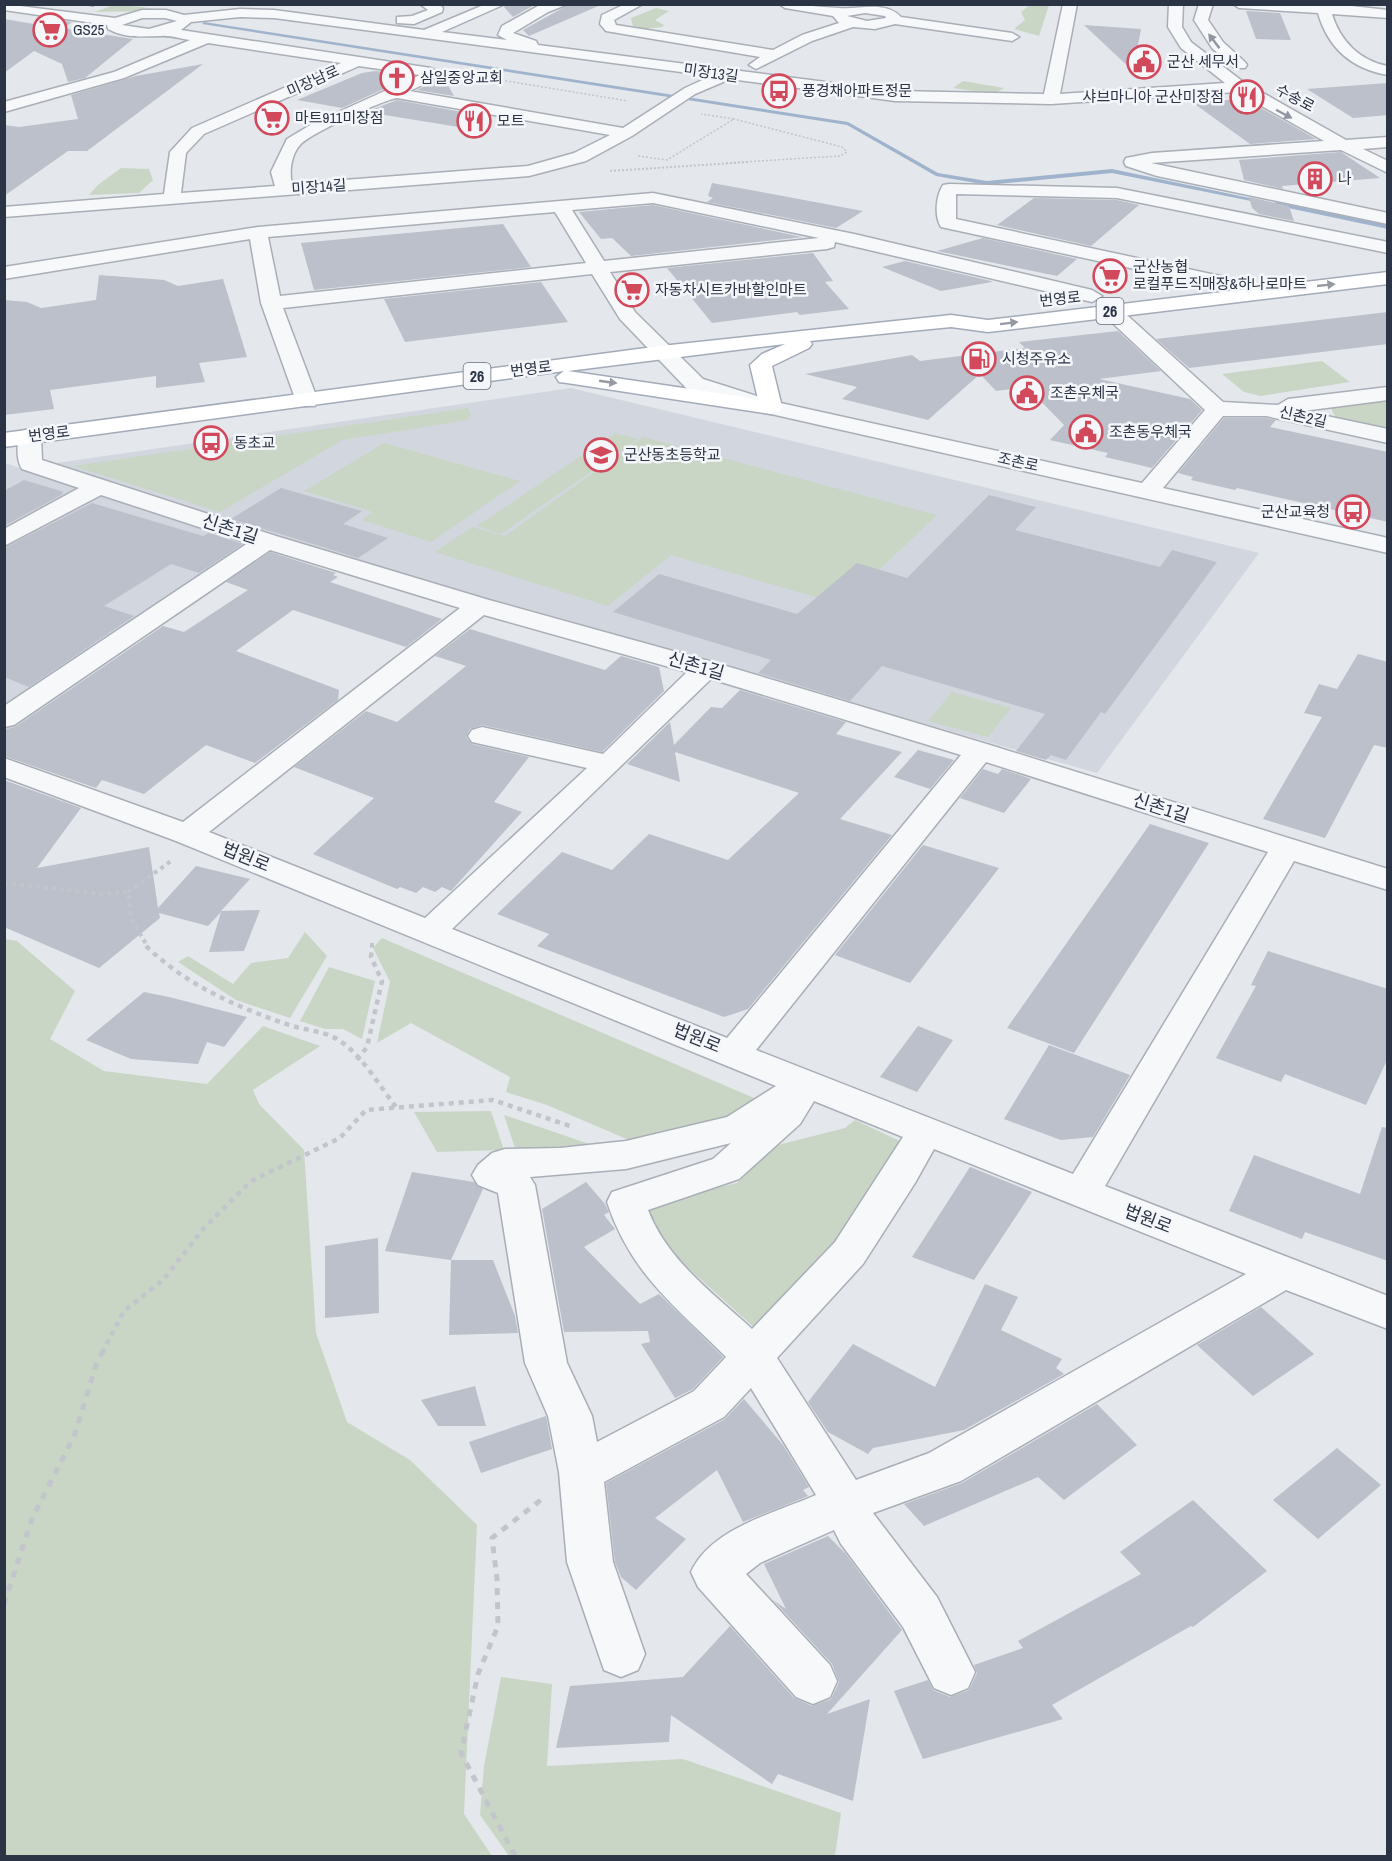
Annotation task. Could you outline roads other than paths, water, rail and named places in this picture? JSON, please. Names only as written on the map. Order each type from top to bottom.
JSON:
[{"type":"main road","name":"번영로","points":[[951,321],[971,309],[1388,263]]},
{"type":"main road","name":"번영로","points":[[17,438],[308,401],[661,352],[951,321],[988,326],[1388,278]]},
{"type":"main road","points":[[445,381],[577,377],[771,407],[761,365],[769,358],[792,348],[841,331]]},
{"type":"street","points":[[285,15],[309,4]]},
{"type":"street","points":[[353,9],[354,12],[408,21],[435,12],[436,8],[426,4]]},
{"type":"street","points":[[411,40],[499,4]]},
{"type":"street","points":[[562,4],[543,9],[507,29],[506,35],[525,44],[646,57]]},
{"type":"street","points":[[637,4],[607,18],[607,24],[611,28],[774,55]]},
{"type":"street","points":[[785,4],[848,18],[874,10],[890,13],[895,18],[894,20],[1012,37]]},
{"type":"street","points":[[1051,99],[1070,4]]},
{"type":"street","name":"수송로","points":[[1176,4],[1176,28],[1187,45],[1241,87],[1271,107],[1388,168]]},
{"type":"street","points":[[1206,4],[1201,20],[1212,39],[1228,57],[1253,74]]},
{"type":"street","points":[[1239,4],[1326,7],[1388,14]]},
{"type":"street","points":[[8,6],[116,22],[131,16],[154,14],[175,15],[183,19],[179,26],[159,31]]},
{"type":"street","points":[[1326,7],[1334,38],[1353,56],[1378,70],[1388,71]]},
{"type":"street","name":"미장13길","points":[[183,19],[240,13],[285,15],[411,40],[895,96],[1051,99],[1241,87]]},
{"type":"street","name":"미장14길","points":[[4,212],[529,171],[580,157],[626,133],[690,91],[730,76],[848,18]]},
{"type":"street","points":[[116,22],[113,26],[124,31],[159,31],[371,56],[431,72],[429,76],[397,93],[318,127],[293,142],[280,172],[285,189]]},
{"type":"street","points":[[628,55],[663,37]]},
{"type":"street","points":[[4,107],[119,75],[207,38]]},
{"type":"street","name":"미장남로","points":[[172,198],[178,152],[198,131],[371,56]]},
{"type":"street","points":[[397,93],[626,133]]},
{"type":"street","name":"수송로","points":[[1355,130],[1381,144]]},
{"type":"street","name":"수송로","points":[[1381,144],[1152,158],[1132,162],[1157,171],[1388,219]]},
{"type":"street","points":[[1218,281],[947,223],[946,199],[949,189],[1117,193],[1388,248]]},
{"type":"street","points":[[4,273],[258,232],[559,204],[653,198],[854,240],[1092,296]]},
{"type":"street","name":"조촌로","points":[[559,204],[627,315],[695,384],[771,407],[1388,546]]},
{"type":"street","points":[[258,232],[271,303],[308,401]]},
{"type":"street","points":[[271,303],[854,240]]},
{"type":"street","points":[[1111,311],[1217,409],[1148,491]]},
{"type":"street","points":[[1266,409],[1388,393]]},
{"type":"street","name":"신촌2길","points":[[1217,409],[1266,409],[1388,436]]},
{"type":"street","name":"신촌1길","points":[[17,438],[30,464],[98,487],[480,606],[706,669],[980,751],[1388,880]]},
{"type":"street","points":[[4,539],[98,487]]},
{"type":"street","points":[[4,719],[267,541]]},
{"type":"street","points":[[194,836],[480,606]]},
{"type":"street","points":[[431,930],[609,764],[706,669]]},
{"type":"street","points":[[482,736],[609,764]]},
{"type":"street","points":[[734,1053],[980,751]]},
{"type":"street","name":"법원로","points":[[4,767],[194,836],[399,917],[806,1084],[1388,1313]]},
{"type":"street","points":[[1081,1193],[1286,848]]},
{"type":"street","points":[[621,1654],[590,1562],[581,1472],[570,1416],[546,1363],[516,1185],[490,1174],[505,1163],[560,1162],[626,1155],[738,1128],[806,1084]]},
{"type":"street","points":[[806,1084],[787,1115],[726,1170],[626,1202],[637,1233],[661,1268],[754,1357],[846,1503],[857,1530],[920,1612],[951,1672]]},
{"type":"street","points":[[581,1472],[708,1404],[849,1252],[902,1173],[925,1131]]},
{"type":"street","points":[[813,1682],[714,1572],[744,1548],[846,1503],[945,1467],[1284,1271]]},
{"type":"waterway","points":[[81,4],[93,6]]},
{"type":"waterway","points":[[204,23],[848,124],[936,174],[987,183],[1112,171],[1261,201]]},
{"type":"waterway","points":[[1276,204],[1388,227]]},
{"type":"place","name":"GS25","points":[[50,30]]},
{"type":"place","name":"군산 세무서","points":[[1144,62]]},
{"type":"place","name":"삼일중앙교회","points":[[397,78]]},
{"type":"place","name":"풍경채아파트정문","points":[[779,91]]},
{"type":"place","name":"샤브마니아 군산미장점","points":[[1247,97]]},
{"type":"place","name":"마트911미장점","points":[[272,118]]},
{"type":"place","name":"모트","points":[[474,121]]},
{"type":"place","name":"나","points":[[1315,179]]},
{"type":"place","name":"군산농협 로컬푸드직매장&하나로마트","points":[[1110,276]]},
{"type":"place","name":"자동차시트카바할인마트","points":[[632,290]]},
{"type":"place","name":"시청주유소","points":[[979,359]]},
{"type":"place","name":"조촌우체국","points":[[1027,393]]},
{"type":"place","name":"조촌동우체국","points":[[1086,432]]},
{"type":"place","name":"동초교","points":[[211,443]]},
{"type":"place","name":"군산동초등학교","points":[[601,455]]},
{"type":"place","name":"군산교육청","points":[[1353,512]]}]
